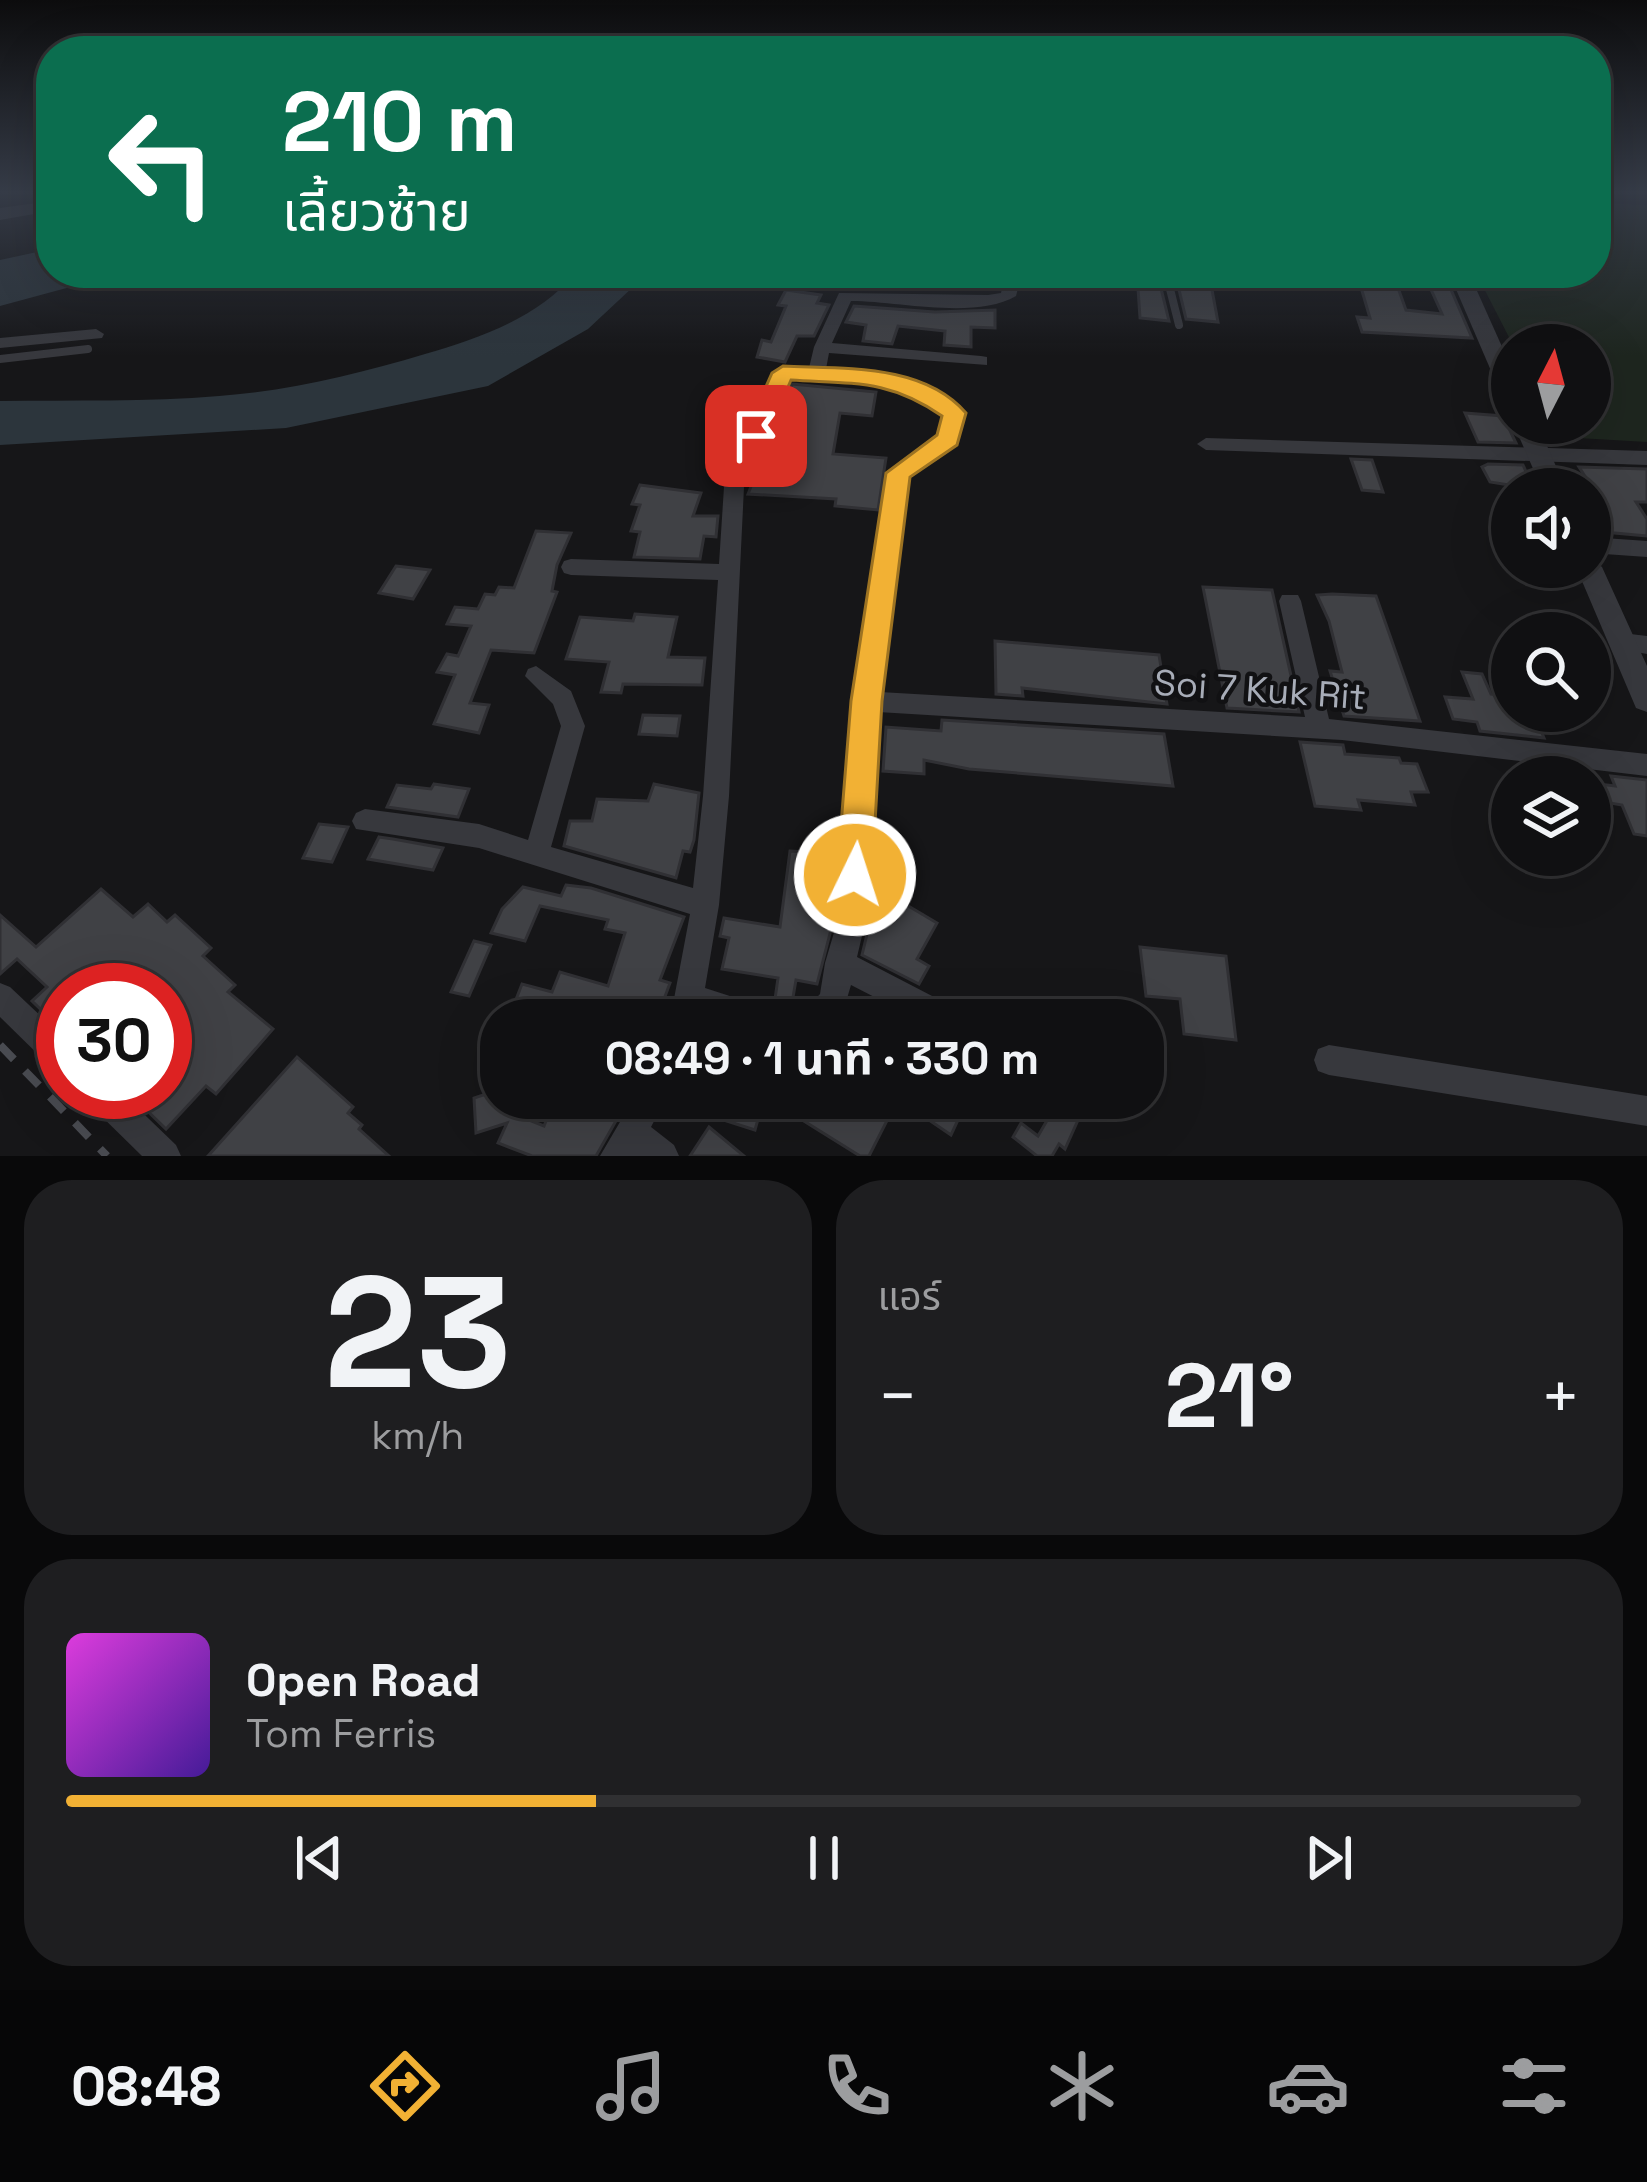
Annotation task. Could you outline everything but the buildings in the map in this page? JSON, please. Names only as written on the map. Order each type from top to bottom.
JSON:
[{"type":"street","points":[[816,373],[845,296],[973,306],[1008,296],[1010,288]]},
{"type":"street","points":[[1466,288],[1491,346]]},
{"type":"street","points":[[0,343],[92,341]]},
{"type":"street","points":[[822,347],[981,362]]},
{"type":"street","points":[[689,999],[705,905],[734,487],[783,373],[878,378],[918,389],[954,413],[948,439],[898,473],[866,701],[852,919],[833,999]]},
{"type":"street","points":[[1206,444],[1647,458]]},
{"type":"street","points":[[1534,444],[1545,468]]},
{"type":"street","points":[[1611,546],[1647,549]]},
{"type":"street","points":[[571,567],[731,572]]},
{"type":"street","points":[[1601,588],[1634,644],[1647,699]]},
{"type":"street","points":[[1290,601],[1320,729]]},
{"type":"street","points":[[536,676],[563,698],[573,726],[536,854]]},
{"type":"street","name":"Soi 7 Kuk Rit","points":[[866,701],[1320,729],[1647,765]]},
{"type":"street","points":[[365,821],[479,836],[705,905]]},
{"type":"street","points":[[839,963],[908,999]]},
{"type":"street","points":[[0,997],[36,1031]]},
{"type":"street","points":[[1329,1060],[1647,1111]]},
{"type":"street","points":[[127,1119],[165,1156]]},
{"type":"street","points":[[624,1143],[663,1156]]},
{"type":"lane","points":[[1170,288],[1179,325]]},
{"type":"lane","points":[[0,359],[92,341]]},
{"type":"shaded area","points":[[1611,248],[1647,248],[1647,442],[1611,440],[1611,324],[1502,324],[1484,288],[1611,288]]},
{"type":"shaded area","points":[[36,252],[36,288],[67,288],[0,306],[0,260]]},
{"type":"shaded area","points":[[561,288],[632,288],[588,329],[488,386],[286,428],[0,445],[0,401],[192,398],[323,381],[487,333]]},
{"type":"railway","points":[[0,1045],[107,1156]]},
{"type":"route","points":[[756,436],[783,373],[878,378],[918,389],[954,413],[948,439],[898,473],[889,567],[866,701],[855,875]]}]
